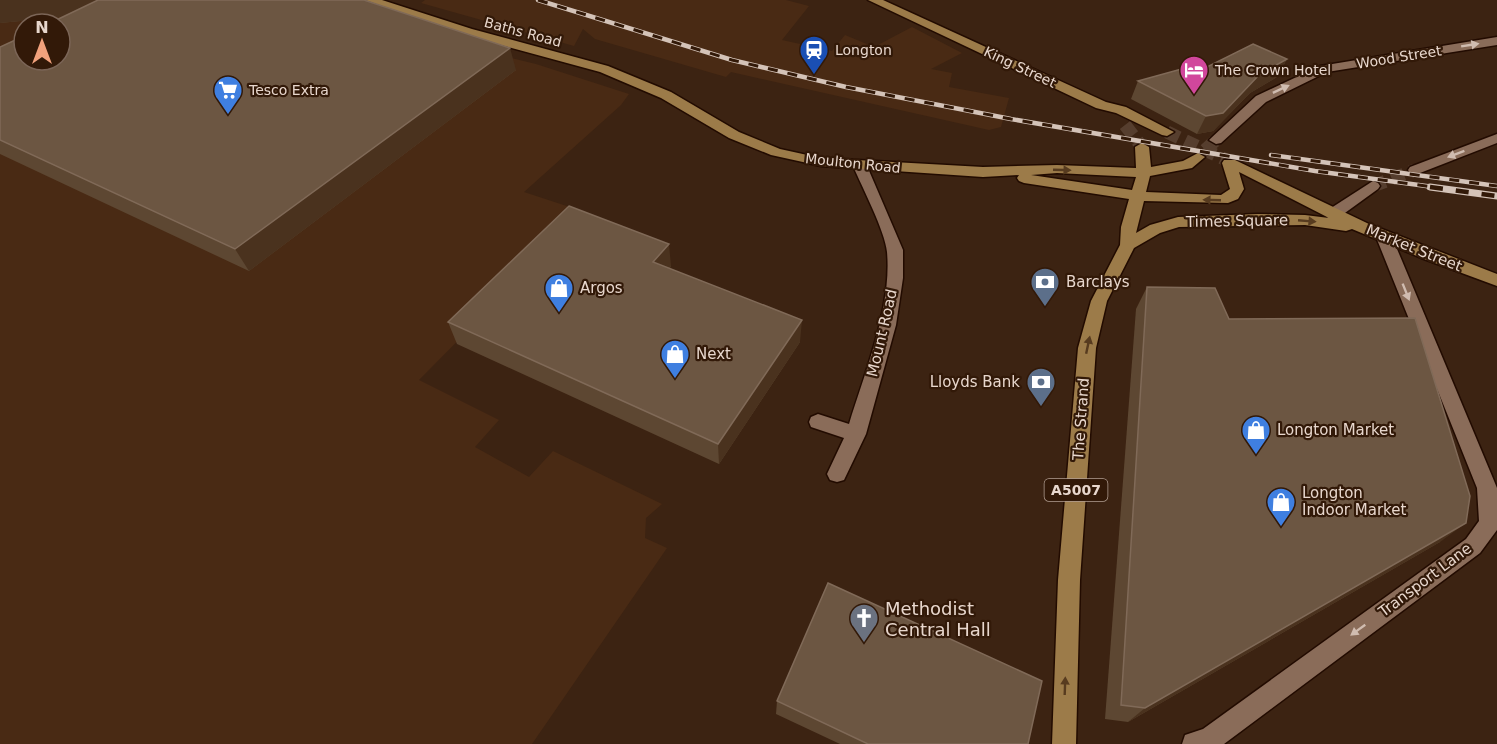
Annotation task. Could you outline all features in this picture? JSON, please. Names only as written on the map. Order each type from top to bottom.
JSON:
[{"type":"main road","name":"Baths Road","points":[[371,0],[468,32],[604,69],[666,96]]},
{"type":"main road","name":"King Street","points":[[874,0],[1101,105],[1121,110],[1167,132]]},
{"type":"main road","name":"Moulton Road","points":[[666,96],[734,135],[776,152],[821,162],[983,172],[1057,169],[1144,173]]},
{"type":"main road","points":[[1101,105],[1125,125]]},
{"type":"main road","name":"A5007","points":[[1128,245],[1129,227],[1144,173],[1142,147]]},
{"type":"main road","points":[[1144,173],[1187,165],[1198,157]]},
{"type":"main road","name":"Times Square","points":[[1138,196],[1223,200],[1233,196],[1238,189],[1232,163],[1333,214]]},
{"type":"main road","name":"Moulton Road","points":[[983,172],[1138,196]]},
{"type":"main road","name":"Market Street","points":[[1333,214],[1384,237],[1497,280]]},
{"type":"main road","name":"Times Square","points":[[1128,245],[1155,229],[1178,222],[1294,220],[1366,229]]},
{"type":"main road","name":"The Strand","points":[[1066,743],[1069,580],[1087,348],[1099,301],[1128,245]]},
{"type":"street","name":"Wood Street","points":[[1216,140],[1261,99],[1324,69],[1497,41]]},
{"type":"street","points":[[1415,170],[1497,138]]},
{"type":"street","name":"Mount Road","points":[[837,474],[856,434],[886,325],[895,278],[895,250],[860,166]]},
{"type":"street","points":[[1333,214],[1373,186]]},
{"type":"street","name":"Transport Lane","points":[[1194,744],[1209,740],[1473,546],[1490,523],[1487,488],[1384,237]]},
{"type":"street","points":[[818,422],[856,434]]},
{"type":"shaded area","points":[[0,0],[449,43],[536,64],[629,94],[621,105],[524,192],[585,212],[419,380],[499,420],[475,447],[529,477],[553,451],[662,504],[646,518],[645,538],[667,548],[532,744],[0,744]]},
{"type":"shaded area","points":[[425,0],[786,0],[809,6],[782,40],[832,51],[845,35],[874,47],[912,27],[962,53],[931,69],[952,73],[949,87],[1009,98],[1001,127],[989,130],[731,72],[726,77],[595,39],[583,29],[574,46],[421,3]]},
{"type":"building","name":"Tesco Extra","points":[[98,0],[364,0],[510,48],[235,249],[0,140],[0,47],[12,42],[12,72],[72,72],[72,12]]},
{"type":"building","points":[[1253,44],[1287,59],[1259,75],[1223,113],[1206,116],[1138,81],[1185,68],[1197,72]]},
{"type":"building","points":[[569,206],[669,244],[653,262],[802,320],[718,444],[448,322]]},
{"type":"building","name":"Longton Indoor Market","points":[[1147,287],[1215,288],[1229,319],[1415,318],[1470,496],[1466,523],[1145,708],[1121,705]]},
{"type":"building","name":"Methodist Central Hall","points":[[828,583],[1042,681],[1028,744],[868,744],[777,701]]},
{"type":"tunnel","points":[[1125,125],[1142,147]]},
{"type":"tunnel","points":[[1167,132],[1235,164]]},
{"type":"tunnel","points":[[1205,150],[1216,140]]},
{"type":"tunnel","points":[[1373,186],[1415,170]]},
{"type":"railway","points":[[538,0],[732,60],[846,87],[1011,119],[1315,171],[1441,188]]},
{"type":"railway","points":[[1271,155],[1497,186]]},
{"type":"railway","points":[[1430,187],[1497,196]]},
{"type":"place","name":"Longton","points":[[814,76]]},
{"type":"place","name":"The Crown Hotel","points":[[1194,96]]},
{"type":"place","name":"Tesco Extra","points":[[228,116]]},
{"type":"place","name":"Barclays","points":[[1045,308]]},
{"type":"place","name":"Argos","points":[[559,314]]},
{"type":"place","name":"Next","points":[[675,380]]},
{"type":"place","name":"Lloyds Bank","points":[[1041,408]]},
{"type":"place","name":"Longton Market","points":[[1256,456]]},
{"type":"place","name":"Longton Indoor Market","points":[[1281,528]]},
{"type":"place","name":"Methodist Central Hall","points":[[864,644]]}]
